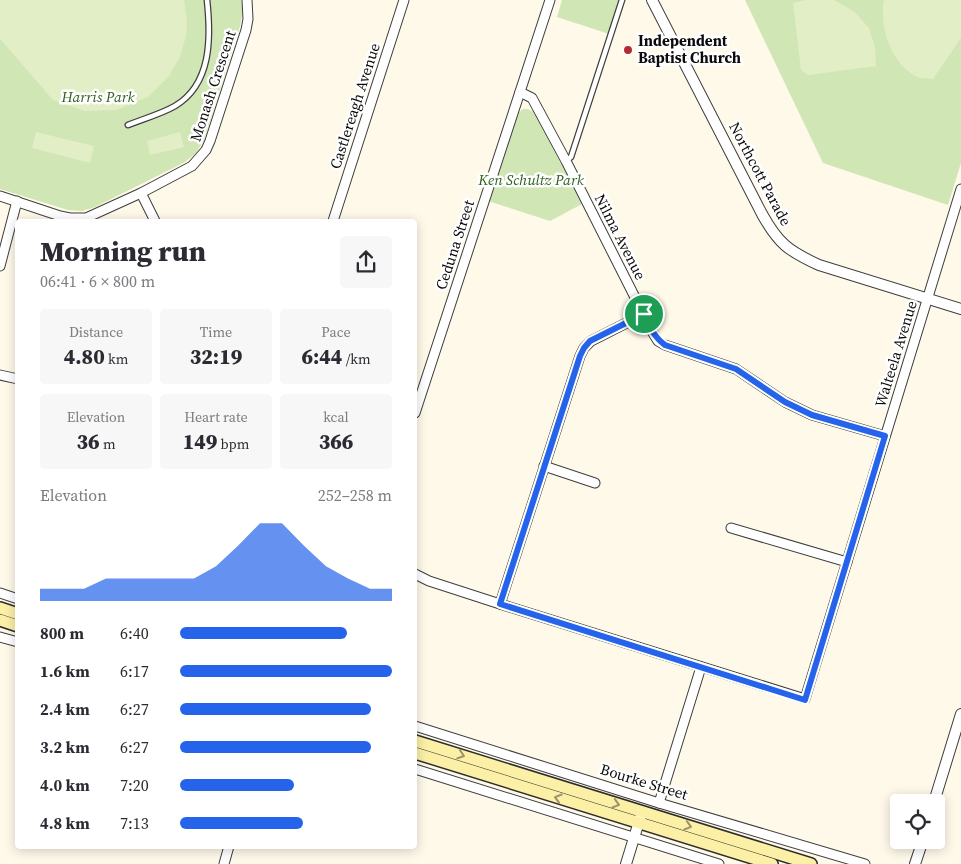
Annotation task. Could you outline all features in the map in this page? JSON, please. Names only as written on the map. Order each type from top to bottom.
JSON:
[{"type":"main road","points":[[0,608],[15,613]]},
{"type":"main road","points":[[0,620],[15,625]]},
{"type":"main road","name":"Bourke Street","points":[[417,741],[772,864]]},
{"type":"main road","name":"Bourke Street","points":[[417,754],[640,818],[811,864]]},
{"type":"street","name":"Monash Crescent","points":[[0,196],[60,216],[77,218],[94,215],[192,166],[206,150],[246,30],[249,12],[247,0]]},
{"type":"street","name":"Castlereagh Avenue","points":[[334,219],[404,0]]},
{"type":"street","name":"Ceduna Street","points":[[417,407],[550,0]]},
{"type":"street","name":"Northcott Parade","points":[[652,0],[762,214],[782,244],[799,256],[819,265],[961,309]]},
{"type":"street","name":"Nilma Avenue","points":[[520,92],[532,98],[658,340],[665,345],[736,369],[785,402],[812,415],[885,436]]},
{"type":"street","name":"Walteela Avenue","points":[[701,667],[805,700],[961,189]]},
{"type":"street","points":[[141,193],[154,219]]},
{"type":"street","points":[[0,266],[18,201]]},
{"type":"street","points":[[500,604],[576,366],[584,348],[598,336],[644,314]]},
{"type":"street","points":[[0,375],[15,378]]},
{"type":"street","points":[[544,466],[595,483]]},
{"type":"street","points":[[731,528],[847,562]]},
{"type":"street","points":[[417,575],[429,581],[701,667],[658,803]]},
{"type":"street","points":[[0,593],[15,598]]},
{"type":"street","points":[[0,637],[15,641]]},
{"type":"street","points":[[936,794],[961,714]]},
{"type":"street","name":"Bourke Street","points":[[417,727],[658,803],[865,864]]},
{"type":"street","points":[[417,769],[719,864]]},
{"type":"street","points":[[626,864],[640,818]]},
{"type":"street","points":[[224,864],[229,849]]},
{"type":"street","points":[[915,864],[920,849]]},
{"type":"lane","points":[[128,125],[176,105],[190,92],[204,72],[210,40],[207,0]]},
{"type":"lane","points":[[566,161],[571,157],[622,0]]},
{"type":"green space","name":"Harris Park","points":[[0,0],[241,0],[243,11],[240,26],[204,140],[196,153],[185,162],[95,207],[82,211],[68,210],[0,189]]},
{"type":"green space","points":[[0,0],[184,0],[187,22],[186,36],[180,57],[169,76],[148,97],[116,110],[85,111],[53,100],[0,39]]},
{"type":"green space","points":[[562,0],[619,0],[609,34],[557,17]]},
{"type":"green space","points":[[745,0],[961,0],[961,163],[948,205],[823,163]]},
{"type":"green space","points":[[805,0],[834,0],[855,12],[869,28],[875,47],[876,66],[808,75],[801,70],[793,3]]},
{"type":"green space","points":[[884,0],[961,0],[961,38],[933,79],[917,77],[900,63],[894,54],[885,33],[883,22]]},
{"type":"green space","name":"Ken Schultz Park","points":[[523,109],[534,112],[582,204],[550,221],[488,201],[518,113]]},
{"type":"green space","points":[[36,132],[94,146],[90,163],[32,148]]},
{"type":"green space","points":[[180,132],[184,147],[150,155],[147,141]]},
{"type":"place","name":"Independent Baptist Church","points":[[628,50]]},
{"type":"route","points":[[644,314],[653,333],[665,345],[736,369],[785,402],[812,415],[885,436],[805,700],[500,604],[580,356],[590,341],[644,314]]}]
